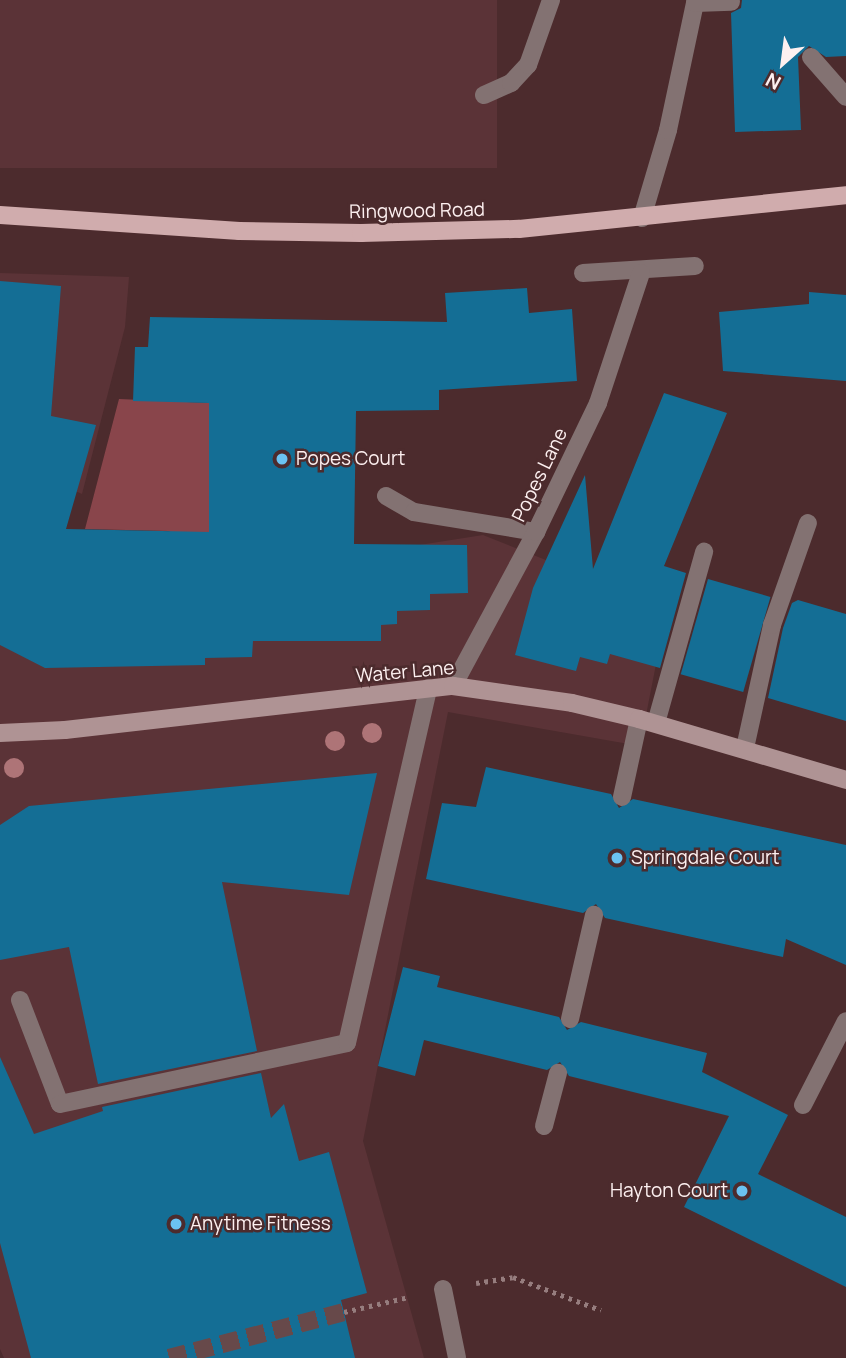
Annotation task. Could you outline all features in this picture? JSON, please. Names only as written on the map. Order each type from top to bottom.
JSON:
[{"type":"main road","name":"Ringwood Road","points":[[0,215],[239,231],[361,233],[519,229],[642,218],[842,194]]},
{"type":"street","points":[[484,96],[511,83],[527,65],[551,0]]},
{"type":"street","points":[[642,218],[668,130],[695,1],[731,2]]},
{"type":"street","points":[[811,57],[846,97]]},
{"type":"street","points":[[583,274],[641,273],[695,266]]},
{"type":"street","name":"Popes Lane","points":[[453,686],[536,532],[598,403],[641,273]]},
{"type":"street","points":[[386,496],[414,512],[536,532]]},
{"type":"street","points":[[744,748],[772,625],[808,523]]},
{"type":"street","points":[[622,797],[704,552]]},
{"type":"street","name":"Water Lane","points":[[0,733],[65,730],[453,686],[572,703],[648,721],[846,780]]},
{"type":"street","points":[[20,1000],[60,1104],[347,1043],[428,688]]},
{"type":"street","points":[[570,1019],[594,915]]},
{"type":"street","points":[[803,1105],[846,1021]]},
{"type":"street","points":[[544,1126],[558,1073]]},
{"type":"street","points":[[443,1289],[457,1358]]},
{"type":"path","points":[[344,1312],[443,1289],[513,1277],[601,1310]]},
{"type":"shaded area","points":[[0,0],[497,0],[497,168],[0,168]]},
{"type":"shaded area","points":[[0,273],[129,277],[125,327],[82,494],[0,458]]},
{"type":"shaded area","points":[[119,399],[209,403],[209,547],[168,531],[85,529]]},
{"type":"shaded area","points":[[0,534],[49,603],[483,535],[667,608],[640,746],[448,712],[363,1141],[424,1358],[4,1358],[0,1349]]},
{"type":"building","points":[[742,0],[846,0],[846,56],[826,57],[809,46],[798,57],[801,130],[735,132],[731,13],[741,8]]},
{"type":"building","name":"Popes Court","points":[[0,281],[61,286],[51,416],[96,425],[66,529],[209,532],[209,403],[133,401],[135,347],[148,347],[150,317],[447,322],[445,293],[527,288],[529,313],[572,309],[577,381],[439,390],[439,410],[356,411],[354,544],[467,545],[468,593],[430,594],[430,610],[397,611],[397,624],[381,625],[381,641],[253,641],[252,657],[205,658],[205,665],[45,668],[0,645]]},
{"type":"building","points":[[809,292],[846,295],[846,381],[723,371],[719,312],[809,304]]},
{"type":"building","points":[[664,393],[727,413],[664,566],[686,573],[660,668],[610,654],[607,664],[580,657],[576,671],[515,655],[533,588],[585,475],[593,569]]},
{"type":"building","points":[[708,579],[770,597],[743,692],[681,674]]},
{"type":"building","points":[[798,600],[846,614],[846,721],[768,698],[783,628],[792,603]]},
{"type":"building","name":"Springdale Court","points":[[486,767],[611,794],[619,808],[633,799],[846,845],[846,965],[786,939],[783,957],[605,918],[596,904],[583,913],[426,879],[442,803],[476,807]]},
{"type":"building","points":[[377,773],[349,895],[222,882],[257,1051],[98,1084],[69,947],[0,960],[0,825],[29,806]]},
{"type":"building","points":[[403,967],[440,976],[437,987],[559,1017],[567,1030],[581,1022],[707,1053],[702,1072],[788,1115],[758,1174],[846,1217],[846,1287],[684,1207],[729,1116],[569,1076],[560,1062],[547,1070],[424,1040],[415,1076],[378,1066]]},
{"type":"building","name":"Anytime Fitness","points":[[0,1057],[34,1134],[103,1111],[102,1107],[261,1073],[271,1118],[284,1104],[299,1161],[329,1152],[367,1293],[341,1300],[355,1358],[31,1358],[0,1243]]},
{"type":"tunnel","points":[[169,1358],[344,1312]]},
{"type":"place","name":"Popes Court","points":[[282,459]]},
{"type":"place","name":"Springdale Court","points":[[617,858]]},
{"type":"place","name":"Hayton Court","points":[[742,1191]]},
{"type":"place","name":"Anytime Fitness","points":[[176,1224]]}]
